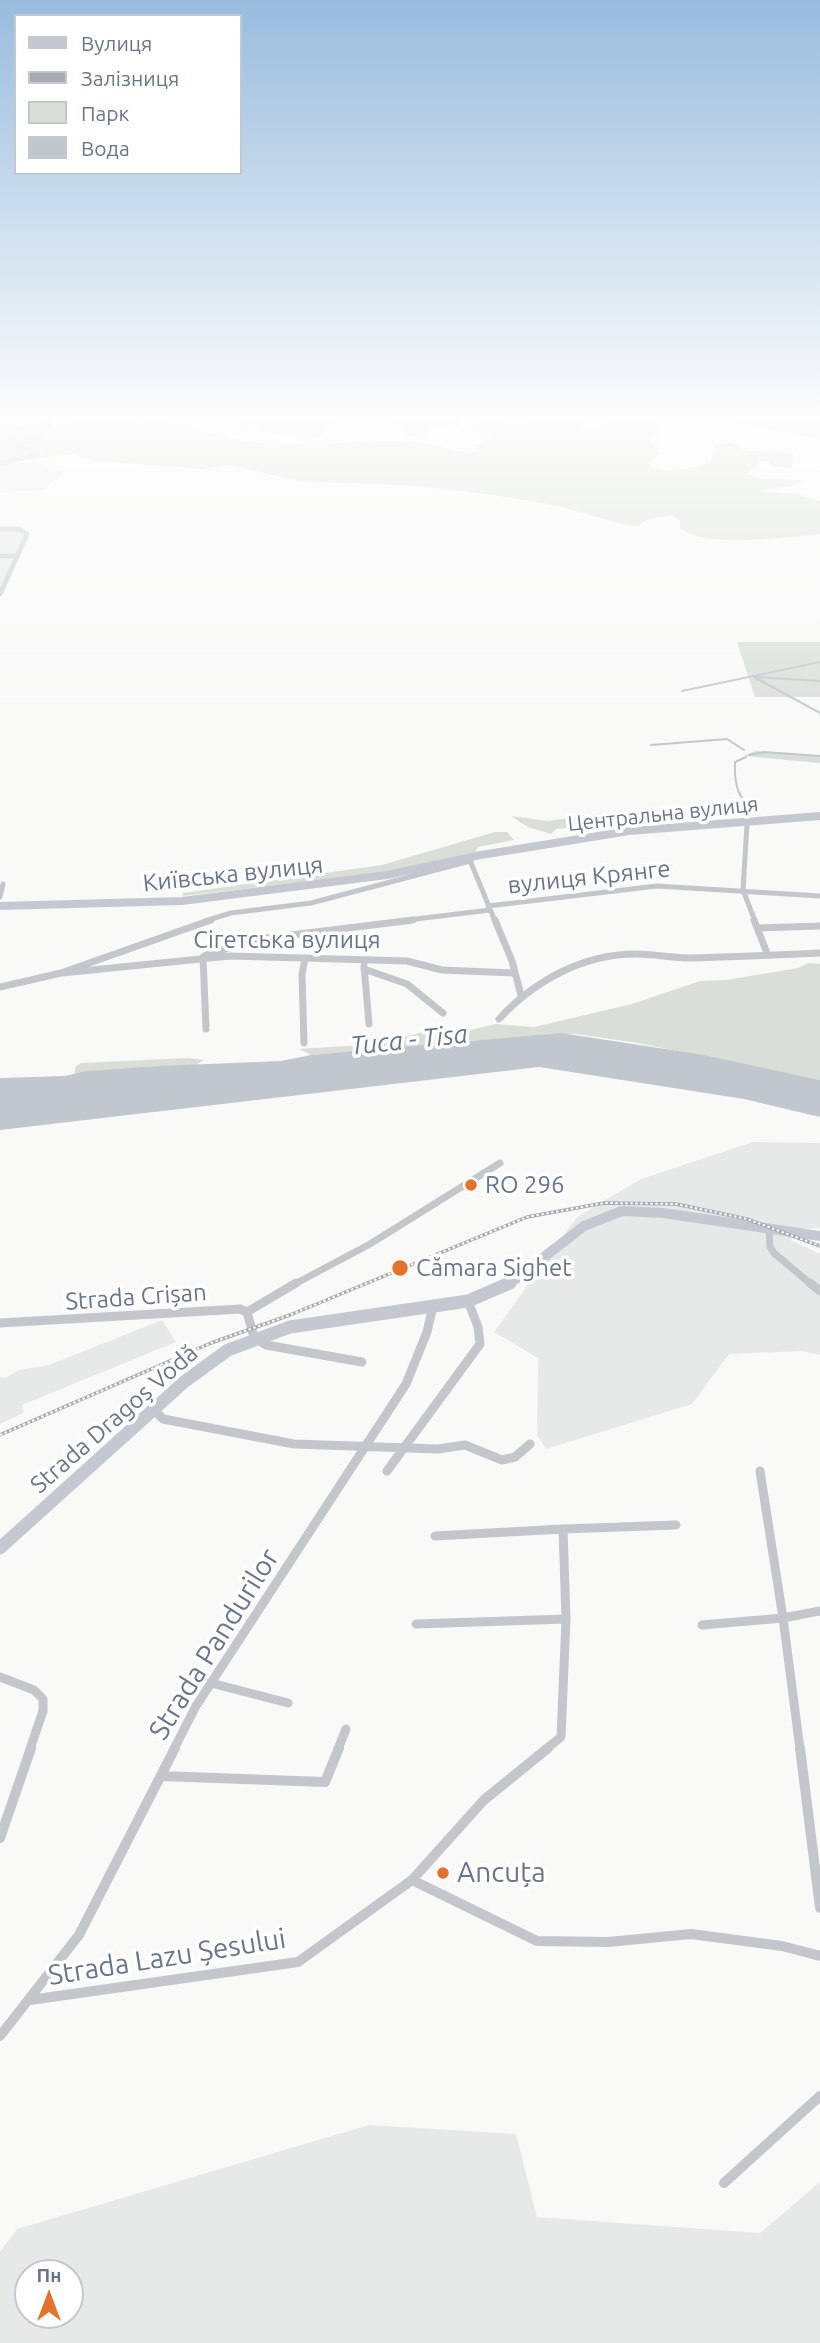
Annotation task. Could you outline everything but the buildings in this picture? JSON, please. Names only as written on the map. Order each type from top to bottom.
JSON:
[{"type":"main road","name":"Центральна вулиця","points":[[469,859],[629,831],[747,824],[820,816]]},
{"type":"main road","name":"Київська вулиця","points":[[0,906],[124,905],[182,901],[387,876],[469,859]]},
{"type":"main road","name":"Strada Dragoș Vodă","points":[[0,1548],[215,1358],[254,1338],[298,1325],[468,1301],[497,1291],[574,1233],[612,1213],[646,1211],[820,1236]]},
{"type":"street","points":[[0,529],[19,529],[27,534],[0,594]]},
{"type":"street","points":[[0,556],[17,556]]},
{"type":"street","points":[[747,824],[743,890],[767,953]]},
{"type":"street","points":[[0,987],[61,973],[133,945],[231,913],[311,903],[469,859],[512,961],[520,995]]},
{"type":"street","points":[[0,897],[3,884]]},
{"type":"street","name":"вулиця Крянге","points":[[203,957],[266,939],[657,886],[820,896]]},
{"type":"street","points":[[757,928],[820,926]]},
{"type":"street","points":[[499,1019],[520,995],[566,969],[610,957],[635,954],[701,958],[767,953],[820,953]]},
{"type":"street","points":[[203,957],[205,1029]]},
{"type":"street","name":"Сігетська вулиця","points":[[61,973],[85,973],[203,957],[305,958],[365,966],[407,961],[442,970],[513,974]]},
{"type":"street","points":[[304,1043],[302,984],[305,958]]},
{"type":"street","points":[[369,1024],[365,966],[404,982],[434,1003],[443,1013]]},
{"type":"street","points":[[362,1362],[266,1345],[254,1338],[247,1312],[269,1297],[370,1244],[500,1163]]},
{"type":"street","points":[[769,1229],[770,1247],[774,1254],[820,1291]]},
{"type":"street","points":[[387,1471],[480,1343],[478,1327],[468,1301]]},
{"type":"street","name":"Strada Pandurilor","points":[[0,2036],[79,1935],[211,1683],[406,1384],[427,1332],[433,1306]]},
{"type":"street","name":"Strada Crișan","points":[[0,1323],[185,1315],[234,1308],[247,1312]]},
{"type":"street","points":[[154,1410],[163,1419],[295,1444],[438,1449],[465,1445],[502,1460],[515,1457],[530,1444]]},
{"type":"street","points":[[760,1471],[759,1489],[769,1525],[772,1573],[783,1618],[820,1908]]},
{"type":"street","points":[[435,1536],[676,1525]]},
{"type":"street","name":"Strada Lazu Șesului","points":[[29,2000],[298,1962],[412,1880],[484,1800],[561,1737],[566,1619],[563,1530]]},
{"type":"street","points":[[702,1625],[783,1618],[820,1611]]},
{"type":"street","points":[[416,1624],[566,1619]]},
{"type":"street","points":[[0,1677],[34,1690],[43,1699],[43,1711],[0,1838]]},
{"type":"street","points":[[211,1683],[288,1703]]},
{"type":"street","points":[[160,1776],[325,1782],[346,1729]]},
{"type":"street","points":[[412,1880],[537,1941],[608,1942],[691,1934],[782,1946],[820,1956]]},
{"type":"street","points":[[724,2183],[820,2096]]},
{"type":"shaded area","points":[[0,530],[21,531],[25,536],[0,588]]},
{"type":"shaded area","points":[[753,1142],[820,1143],[820,1228],[802,1229],[790,1240],[820,1254],[820,1355],[802,1351],[729,1354],[692,1404],[546,1449],[537,1435],[538,1358],[494,1332],[577,1217],[641,1179]]},
{"type":"shaded area","points":[[162,1320],[176,1342],[22,1405],[24,1413],[0,1424],[0,1377],[6,1378],[19,1370],[49,1365]]},
{"type":"shaded area","points":[[369,2125],[516,2134],[537,2217],[760,2233],[820,2182],[820,2343],[0,2343],[0,2252],[17,2229]]},
{"type":"green space","points":[[680,524],[820,524],[820,534],[726,540],[692,534],[680,528]]},
{"type":"green space","points":[[737,642],[820,642],[820,697],[755,697]]},
{"type":"green space","points":[[755,751],[820,756],[820,763],[744,756]]},
{"type":"green space","points":[[601,813],[628,813],[595,825],[556,829],[551,834],[528,827],[511,816],[548,821]]},
{"type":"green space","points":[[495,832],[507,832],[514,840],[478,847],[475,853],[400,871],[182,896],[183,893],[382,865]]},
{"type":"green space","points":[[809,963],[820,964],[820,1080],[638,1043],[576,1034],[468,1041],[466,1031],[496,1024],[534,1027],[632,1004],[700,981],[726,980],[798,968]]},
{"type":"green space","points":[[437,1028],[450,1044],[311,1055],[299,1049],[379,1044]]},
{"type":"green space","points":[[188,1058],[204,1060],[196,1065],[98,1070],[74,1075],[76,1066],[81,1063]]},
{"type":"water","points":[[561,1033],[698,1054],[820,1080],[820,1117],[744,1099],[539,1067],[0,1130],[0,1078],[65,1076],[86,1071],[159,1066],[281,1061],[311,1055]]},
{"type":"waterway","points":[[682,691],[820,662]]},
{"type":"waterway","points":[[820,681],[754,677],[820,713]]},
{"type":"waterway","points":[[651,745],[727,739],[744,750]]},
{"type":"waterway","points":[[749,755],[764,752],[820,756]]},
{"type":"waterway","points":[[746,757],[735,762],[735,778],[746,804],[759,813]]},
{"type":"railway","points":[[0,1435],[211,1343],[290,1315],[527,1217],[604,1203],[676,1204],[747,1219],[820,1246]]},
{"type":"place","name":"RO 296","points":[[471,1185]]},
{"type":"place","name":"Cămara Sighet","points":[[400,1268]]},
{"type":"place","name":"Ancuța","points":[[443,1873]]},
{"type":"water label","name":"Тиса - Tisa","points":[[409,1040]]}]
